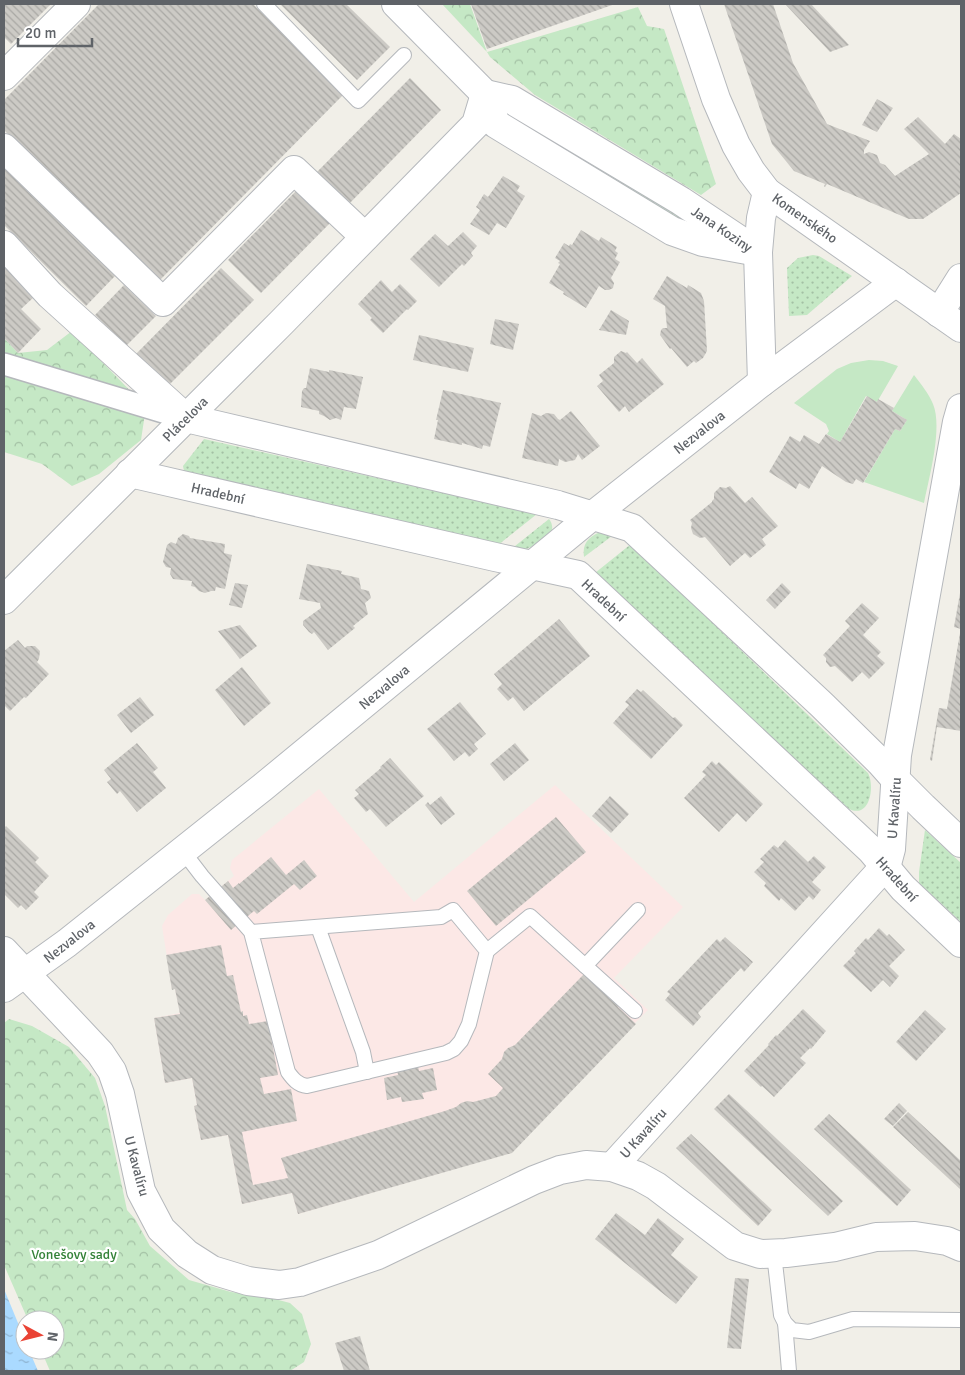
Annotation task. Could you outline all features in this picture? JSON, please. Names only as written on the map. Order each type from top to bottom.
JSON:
[{"type":"street","points":[[4,76],[76,4]]},
{"type":"street","points":[[396,4],[486,94]]},
{"type":"street","name":"Komenského","points":[[684,4],[716,99],[736,145],[751,171],[768,192],[961,328]]},
{"type":"street","name":"Plácelova","points":[[4,600],[476,124],[486,94]]},
{"type":"street","name":"Jana Koziny","points":[[486,94],[512,100],[681,201],[758,252]]},
{"type":"street","points":[[4,148],[163,302],[294,170],[365,237]]},
{"type":"street","points":[[762,382],[758,252],[761,218],[768,192]]},
{"type":"street","points":[[4,245],[50,295],[186,418]]},
{"type":"street","points":[[939,313],[961,278]]},
{"type":"street","name":"Nezvalova","points":[[14,981],[67,943],[263,787],[592,516],[762,382],[896,282]]},
{"type":"street","points":[[4,364],[186,418],[558,505],[632,528],[822,705],[880,762],[923,808],[961,842]]},
{"type":"street","name":"U Kavalíru","points":[[612,1167],[888,861],[891,848],[899,746],[961,408]]},
{"type":"street","name":"Hradební","points":[[130,473],[578,575],[871,850],[903,888],[961,943]]},
{"type":"street","name":"U Kavalíru","points":[[4,951],[14,981],[100,1053],[112,1071],[120,1094],[141,1191],[161,1229],[186,1254],[212,1270],[248,1281],[278,1285],[300,1282],[378,1255],[534,1180],[560,1170],[586,1166],[612,1167],[638,1176],[656,1186],[735,1246],[760,1254],[835,1247],[876,1237],[915,1236],[947,1241],[961,1247]]},
{"type":"lane","points":[[264,4],[358,101],[404,55]]},
{"type":"lane","points":[[182,850],[251,932],[288,1072],[301,1085],[307,1086],[367,1072],[446,1053],[454,1049],[461,1042],[469,1024],[487,951],[530,916],[635,1011]]},
{"type":"lane","points":[[251,932],[441,917],[453,910],[487,951]]},
{"type":"lane","points":[[585,966],[638,910]]},
{"type":"lane","points":[[318,927],[363,1052],[367,1072]]},
{"type":"lane","points":[[774,1254],[781,1315],[785,1323],[792,1330],[809,1332],[853,1319],[961,1320]]},
{"type":"lane","points":[[785,1323],[790,1371]]},
{"type":"shaded area","points":[[555,785],[683,907],[614,978],[648,1010],[635,1023],[461,1167],[298,1214],[292,1193],[242,1204],[228,1135],[201,1140],[194,1106],[197,1105],[192,1078],[165,1083],[154,1018],[180,1013],[175,989],[172,989],[162,926],[168,915],[192,894],[199,894],[205,900],[234,876],[230,868],[232,860],[319,789],[414,902]]},
{"type":"green space","points":[[442,4],[470,4],[487,52]]},
{"type":"green space","points":[[638,7],[647,26],[664,29],[716,184],[701,195],[535,95],[490,57],[487,52]]},
{"type":"green space","points":[[501,105],[681,215],[680,220],[502,118]]},
{"type":"green space","points":[[813,255],[819,256],[852,276],[807,315],[789,316],[787,268],[798,258]]},
{"type":"green space","points":[[72,331],[146,407],[141,440],[99,474],[72,486],[42,464],[4,452],[4,338],[18,353],[47,350]]},
{"type":"green space","points":[[869,360],[883,361],[898,366],[877,402],[866,396],[840,442],[827,434],[829,431],[826,424],[794,403],[837,369],[851,363]]},
{"type":"green space","points":[[914,375],[925,389],[933,404],[937,426],[934,453],[924,503],[864,482],[895,429],[900,431],[907,420],[892,411]]},
{"type":"green space","points":[[204,439],[537,514],[498,545],[189,474],[184,471],[183,466]]},
{"type":"green space","points":[[549,519],[552,524],[552,530],[544,539],[524,550],[510,550]]},
{"type":"green space","points":[[600,532],[612,536],[584,557],[585,545],[592,536]]},
{"type":"green space","points":[[631,544],[868,773],[871,793],[869,800],[862,809],[856,811],[849,809],[595,573]]},
{"type":"green space","points":[[925,830],[961,863],[961,922],[919,883]]},
{"type":"green space","name":"Vonešovy sady","points":[[9,1019],[32,1026],[69,1047],[95,1078],[105,1106],[127,1210],[135,1219],[150,1246],[189,1280],[231,1292],[290,1303],[302,1314],[311,1344],[304,1362],[290,1371],[50,1371],[45,1360],[65,1360],[65,1310],[24,1310],[4,1265],[4,1023]]},
{"type":"water","points":[[4,1289],[15,1316],[15,1360],[33,1360],[38,1371],[4,1371]]},
{"type":"building","points":[[4,4],[51,4],[11,44],[4,37]]},
{"type":"building","points":[[99,4],[253,4],[344,94],[158,282],[4,130],[4,100]]},
{"type":"building","points":[[280,4],[346,4],[390,47],[357,80]]},
{"type":"building","points":[[471,4],[615,4],[487,49]]},
{"type":"building","points":[[724,4],[773,4],[793,63],[827,124],[870,141],[864,150],[864,154],[869,152],[877,155],[880,163],[885,165],[895,176],[929,154],[904,129],[918,117],[945,144],[954,134],[961,139],[961,193],[923,219],[909,219],[827,184],[825,187],[825,184],[794,171],[772,144]]},
{"type":"building","points":[[785,4],[811,4],[849,45],[830,52]]},
{"type":"building","points":[[410,78],[441,110],[347,206],[315,174]]},
{"type":"building","points":[[877,99],[893,108],[877,132],[862,125]]},
{"type":"building","points":[[4,166],[115,276],[86,306],[4,225]]},
{"type":"building","points":[[503,176],[520,186],[517,191],[525,196],[506,228],[497,223],[489,235],[470,224],[480,210],[476,207],[484,194],[488,197]]},
{"type":"building","points":[[299,188],[332,221],[261,293],[228,260]]},
{"type":"building","points":[[581,230],[599,241],[601,237],[617,247],[615,251],[618,253],[615,259],[620,262],[611,278],[614,283],[613,288],[605,290],[599,286],[586,308],[549,283],[560,264],[558,263],[560,261],[555,258],[564,243],[569,246],[570,244],[572,245]]},
{"type":"building","points":[[463,232],[477,246],[471,253],[473,256],[439,287],[410,259],[435,234],[448,246]]},
{"type":"building","points":[[4,256],[34,297],[21,309],[41,329],[18,353],[4,338]]},
{"type":"building","points":[[221,268],[254,300],[167,387],[135,355]]},
{"type":"building","points":[[667,276],[687,288],[688,285],[701,293],[704,301],[707,351],[703,358],[696,363],[694,361],[687,367],[660,335],[663,328],[667,328],[665,306],[653,299]]},
{"type":"building","points":[[381,280],[392,292],[400,284],[417,301],[383,333],[358,304]]},
{"type":"building","points":[[124,285],[156,316],[126,346],[95,315]]},
{"type":"building","points":[[611,310],[629,321],[626,335],[599,330]]},
{"type":"building","points":[[495,319],[519,324],[513,350],[490,344]]},
{"type":"building","points":[[419,335],[474,348],[468,372],[413,360]]},
{"type":"building","points":[[621,351],[627,352],[637,363],[642,358],[664,384],[629,412],[625,406],[619,412],[597,386],[603,381],[599,375],[614,363],[614,357]]},
{"type":"building","points":[[310,368],[363,377],[356,409],[344,407],[341,420],[336,418],[330,420],[319,414],[319,411],[301,407],[302,391],[306,388]]},
{"type":"building","points":[[443,390],[501,403],[490,447],[483,445],[482,449],[462,443],[462,445],[434,439]]},
{"type":"building","points":[[867,396],[877,402],[878,399],[894,408],[892,411],[907,420],[900,431],[895,429],[863,483],[856,479],[853,484],[846,482],[822,466],[809,489],[799,483],[796,489],[769,472],[790,436],[800,442],[804,435],[819,444],[826,434],[840,442]]},
{"type":"building","points":[[571,411],[600,446],[582,460],[578,454],[575,460],[565,462],[559,459],[558,466],[522,458],[532,413],[541,416],[546,413],[554,414],[560,420]]},
{"type":"building","points":[[730,486],[745,503],[752,497],[778,526],[762,539],[766,545],[750,558],[745,553],[730,566],[705,537],[700,538],[693,534],[690,520],[712,502],[714,493],[720,487],[726,488]]},
{"type":"building","points":[[183,534],[190,538],[225,544],[224,553],[232,555],[225,589],[216,587],[215,591],[205,593],[191,586],[192,581],[173,579],[170,574],[171,568],[166,567],[163,562],[167,545],[171,542],[176,544],[178,538]]},
{"type":"building","points":[[307,564],[342,571],[341,574],[359,578],[361,589],[369,591],[371,598],[365,603],[368,614],[353,626],[355,628],[328,650],[314,632],[312,634],[303,625],[303,621],[321,608],[320,603],[299,599]]},
{"type":"building","points":[[235,583],[248,585],[242,608],[229,605]]},
{"type":"building","points":[[782,583],[791,592],[775,609],[766,600]]},
{"type":"building","points":[[961,593],[961,629],[954,627]]},
{"type":"building","points":[[862,603],[879,618],[863,635],[881,652],[877,656],[885,663],[869,679],[862,672],[852,682],[835,666],[830,667],[823,655],[850,626],[845,621]]},
{"type":"building","points":[[559,619],[590,656],[524,711],[513,697],[508,701],[497,689],[502,684],[494,674]]},
{"type":"building","points":[[240,625],[257,646],[240,659],[218,631]]},
{"type":"building","points":[[960,633],[961,731],[937,727],[932,761],[930,760],[939,708],[947,709]]},
{"type":"building","points":[[18,640],[25,648],[27,646],[35,646],[40,651],[37,662],[49,674],[26,698],[24,697],[10,711],[4,705],[4,651]]},
{"type":"building","points":[[242,667],[271,703],[244,726],[215,690]]},
{"type":"building","points":[[637,689],[641,692],[643,690],[683,725],[651,759],[613,723],[629,705],[625,702]]},
{"type":"building","points":[[140,697],[154,715],[131,733],[117,715]]},
{"type":"building","points":[[460,702],[486,734],[474,744],[478,749],[469,757],[465,752],[454,761],[427,729]]},
{"type":"building","points":[[137,743],[158,768],[153,772],[166,788],[137,812],[120,791],[117,794],[107,782],[111,779],[104,770]]},
{"type":"building","points":[[515,743],[529,760],[504,781],[490,764]]},
{"type":"building","points":[[390,758],[424,796],[386,827],[370,809],[366,812],[354,798],[359,794],[355,790]]},
{"type":"building","points":[[712,761],[716,765],[719,762],[763,804],[746,822],[737,813],[719,832],[684,798],[706,775],[702,772]]},
{"type":"building","points":[[441,796],[455,814],[441,825],[425,805],[428,802],[430,805]]},
{"type":"building","points":[[610,796],[629,814],[611,833],[592,816]]},
{"type":"building","points":[[556,817],[586,852],[496,926],[467,891]]},
{"type":"building","points":[[6,826],[39,858],[35,862],[49,876],[34,892],[39,897],[26,910],[21,905],[18,908],[4,894],[4,828]]},
{"type":"building","points":[[785,840],[808,862],[814,856],[826,867],[812,882],[821,890],[813,900],[809,896],[795,911],[781,898],[779,901],[764,886],[766,883],[754,872],[764,862],[760,859],[774,845],[778,848]]},
{"type":"building","points":[[271,857],[286,875],[304,860],[317,876],[300,890],[294,884],[257,914],[254,911],[231,930],[205,900],[228,881],[233,888]]},
{"type":"building","points":[[879,928],[887,936],[889,934],[905,950],[889,966],[899,976],[890,987],[883,980],[871,992],[843,966],[856,953],[854,951],[866,938],[868,940]]},
{"type":"building","points":[[725,937],[753,962],[744,972],[741,968],[698,1013],[701,1017],[693,1026],[665,1000],[670,994],[667,992],[717,939],[720,942]]},
{"type":"building","points":[[221,945],[227,976],[233,975],[243,1016],[247,1015],[249,1024],[268,1021],[278,1075],[260,1078],[264,1094],[291,1089],[297,1121],[242,1132],[253,1185],[288,1178],[281,1158],[445,1111],[467,1101],[473,1102],[496,1096],[503,1088],[488,1074],[502,1059],[504,1052],[515,1045],[584,974],[610,999],[616,1001],[618,1007],[636,1024],[512,1153],[298,1214],[292,1193],[242,1204],[228,1135],[201,1140],[194,1106],[197,1105],[192,1078],[165,1083],[154,1018],[180,1014],[175,989],[172,990],[166,955]]},
{"type":"building","points":[[803,1009],[826,1031],[811,1049],[800,1058],[806,1063],[774,1097],[744,1071],[776,1035]]},
{"type":"building","points":[[925,1010],[946,1029],[916,1061],[896,1042]]},
{"type":"building","points":[[418,1066],[419,1071],[433,1068],[437,1090],[422,1093],[424,1099],[402,1102],[401,1097],[387,1100],[384,1078],[398,1075],[397,1070]]},
{"type":"building","points":[[729,1094],[843,1201],[828,1216],[714,1109]]},
{"type":"building","points":[[899,1103],[907,1111],[893,1126],[884,1119]]},
{"type":"building","points":[[908,1112],[961,1161],[961,1190],[893,1127]]},
{"type":"building","points":[[829,1114],[911,1190],[897,1206],[814,1129]]},
{"type":"building","points":[[691,1134],[772,1210],[758,1226],[676,1148]]},
{"type":"building","points":[[616,1213],[645,1235],[658,1218],[684,1239],[671,1255],[698,1277],[676,1304],[595,1239]]},
{"type":"building","points":[[735,1278],[749,1279],[741,1349],[727,1348]]},
{"type":"building","points":[[360,1336],[370,1371],[344,1371],[335,1343]]}]
